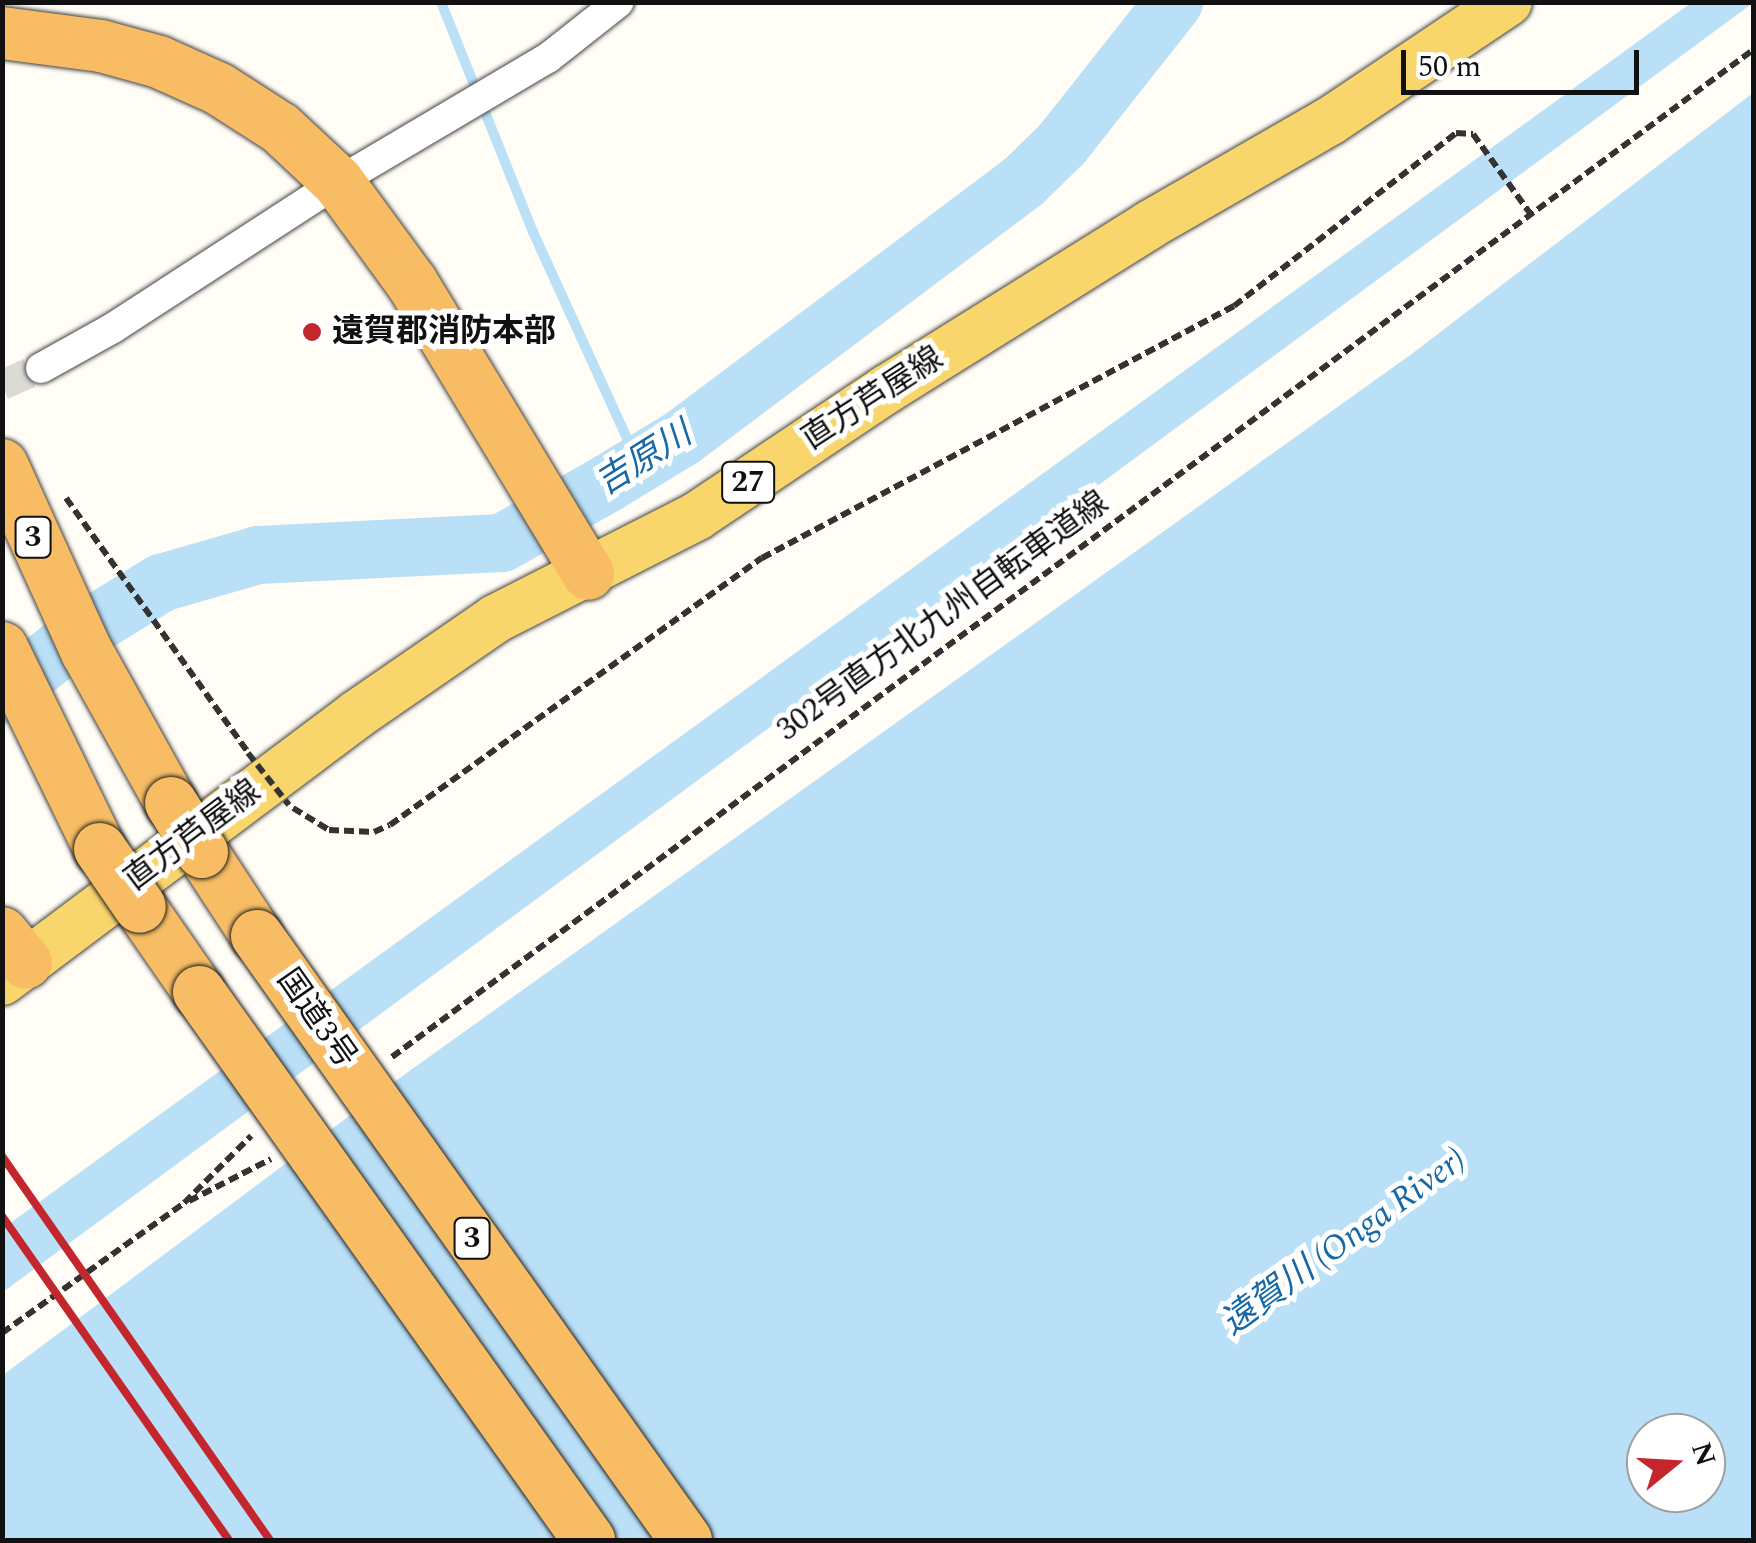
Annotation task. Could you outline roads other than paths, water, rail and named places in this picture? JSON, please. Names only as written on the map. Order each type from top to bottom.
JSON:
[{"type":"highway","points":[[2,33],[101,46],[159,62],[218,90],[280,128],[338,182],[412,283],[580,563]]},
{"type":"highway","name":"国道3号","points":[[2,464],[66,608],[171,804],[257,936],[686,1540]]},
{"type":"highway","points":[[2,648],[17,722],[92,836],[198,992],[589,1540]]},
{"type":"main road","name":"直方芦屋線","points":[[10,959],[580,563],[696,516],[887,388],[1149,225],[1330,121],[1508,2]]},
{"type":"street","points":[[41,368],[113,328],[338,182],[548,58],[619,2]]},
{"type":"water","points":[[1691,3],[1753,3],[3,1292],[2,1229]]},
{"type":"water","name":"遠賀川 (Onga River)","points":[[1753,93],[1753,1540],[3,1540],[3,1375],[408,1072],[1413,353]]},
{"type":"waterway","points":[[441,2],[533,232],[639,465]]},
{"type":"waterway","name":"吉原川","points":[[2,695],[82,632],[161,583],[258,555],[502,543],[608,483],[682,438],[1024,181],[1062,144],[1174,2]]},
{"type":"tunnel","points":[[2,385],[41,368]]},
{"type":"railway","points":[[2,1156],[270,1540]]},
{"type":"railway","points":[[2,1216],[229,1540]]},
{"type":"place","name":"遠賀郡消防本部","points":[[312,332]]}]
